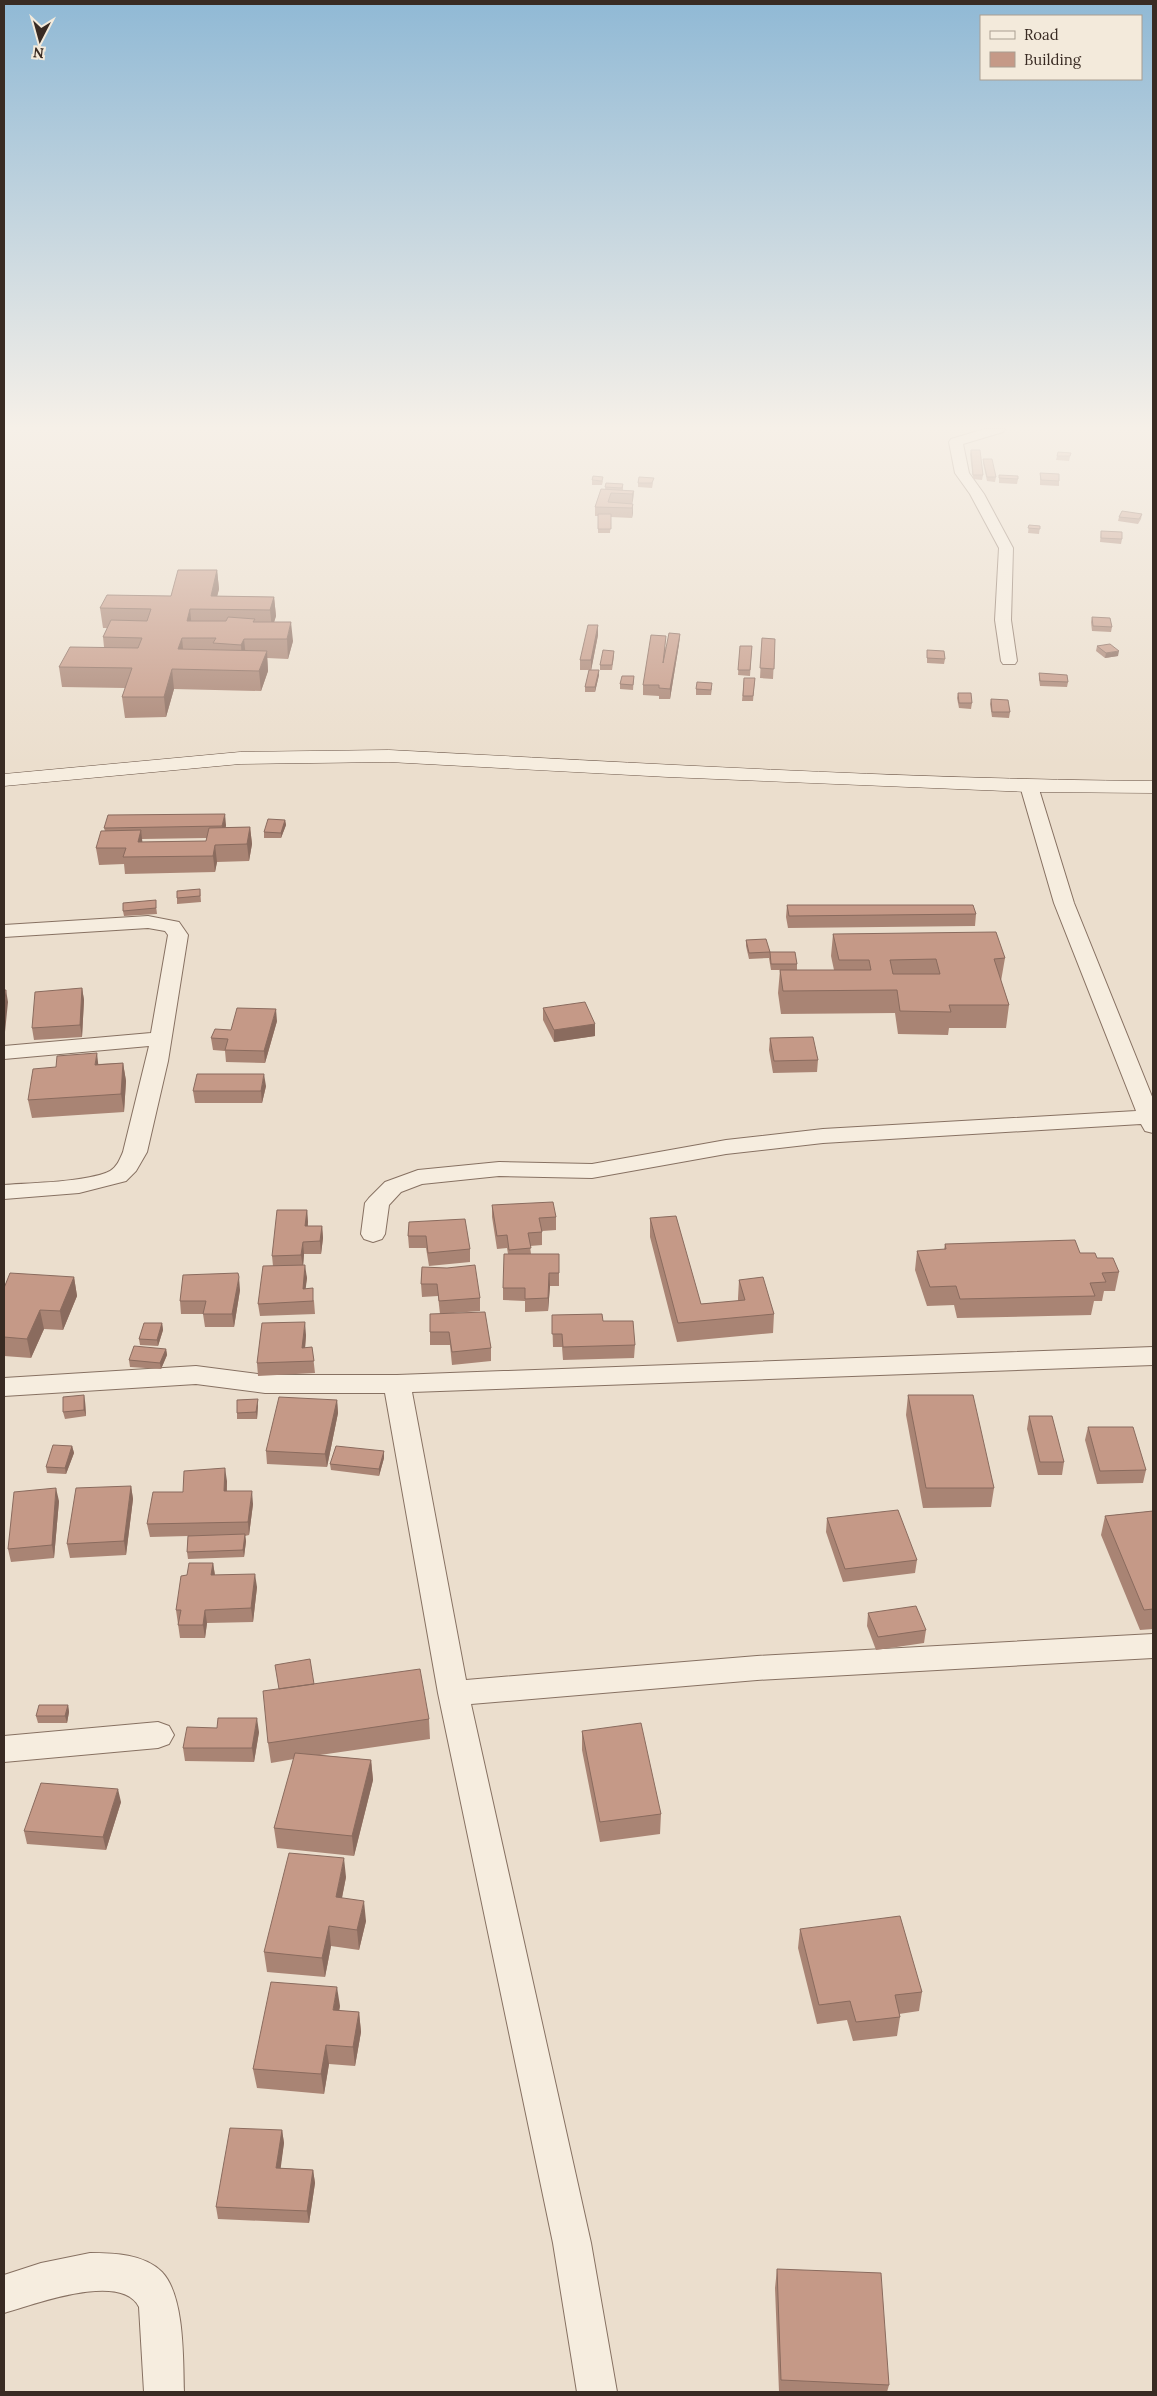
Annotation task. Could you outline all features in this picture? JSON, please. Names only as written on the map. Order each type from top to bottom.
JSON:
[{"type":"main road","points":[[4,780],[240,758],[389,756],[668,771],[1030,786],[1153,787]]},
{"type":"street","points":[[1002,541],[1006,548],[1003,620],[1009,661]]},
{"type":"street","points":[[373,1234],[377,1203],[393,1188],[418,1177],[499,1169],[592,1171],[649,1159],[726,1147],[823,1136],[1152,1122],[1064,903],[1030,786]]},
{"type":"street","points":[[4,930],[148,922],[172,926],[178,935],[160,1039],[135,1152],[128,1166],[118,1176],[79,1186],[4,1192]]},
{"type":"street","points":[[4,1052],[160,1039]]},
{"type":"street","points":[[4,1387],[196,1375],[265,1384],[397,1384],[1153,1356]]},
{"type":"street","points":[[397,1384],[453,1693],[570,2234],[597,2392]]},
{"type":"street","points":[[453,1693],[757,1668],[1153,1646]]},
{"type":"street","points":[[4,1749],[158,1735]]},
{"type":"street","points":[[4,2294],[77,2273],[104,2272],[138,2276],[152,2290],[158,2304],[164,2392]]},
{"type":"building","points":[[178,570],[217,570],[211,596],[274,597],[270,610],[190,609],[187,621],[226,621],[228,617],[255,619],[253,622],[291,622],[287,639],[244,639],[241,645],[213,643],[216,638],[182,638],[178,649],[267,651],[259,671],[172,669],[164,697],[122,697],[132,668],[59,667],[70,647],[138,648],[142,638],[103,637],[111,620],[147,621],[151,609],[100,608],[107,595],[171,596]]},
{"type":"building","points":[[1092,617],[1110,618],[1112,627],[1093,626]]},
{"type":"building","points":[[588,625],[598,625],[591,660],[580,660]]},
{"type":"building","points":[[669,633],[680,634],[670,689],[659,688],[659,685],[643,685],[651,635],[666,636],[663,663]]},
{"type":"building","points":[[762,638],[775,639],[774,669],[760,668]]},
{"type":"building","points":[[1110,644],[1119,651],[1106,653],[1097,646]]},
{"type":"building","points":[[740,646],[752,646],[750,670],[738,670]]},
{"type":"building","points":[[603,650],[614,651],[612,665],[600,665]]},
{"type":"building","points":[[927,650],[944,651],[945,659],[927,658]]},
{"type":"building","points":[[589,670],[599,670],[595,687],[585,687]]},
{"type":"building","points":[[1039,673],[1067,675],[1068,682],[1040,681]]},
{"type":"building","points":[[622,676],[634,676],[633,685],[620,684]]},
{"type":"building","points":[[744,678],[755,678],[753,696],[743,696]]},
{"type":"building","points":[[697,682],[712,683],[711,690],[696,689]]},
{"type":"building","points":[[958,693],[971,693],[972,703],[959,703]]},
{"type":"building","points":[[991,699],[1008,700],[1010,712],[992,712]]},
{"type":"building","points":[[225,814],[222,826],[104,828],[108,815]]},
{"type":"building","points":[[268,819],[285,820],[281,833],[264,832]]},
{"type":"building","points":[[250,827],[247,844],[215,845],[213,856],[123,857],[126,848],[96,848],[101,831],[141,830],[138,842],[206,841],[209,828]]},
{"type":"building","points":[[200,889],[200,896],[177,898],[177,891]]},
{"type":"building","points":[[156,900],[156,908],[123,911],[123,903]]},
{"type":"building","points":[[787,905],[973,905],[976,914],[789,916]]},
{"type":"building","points":[[996,932],[1005,958],[994,959],[1009,1005],[949,1005],[951,1012],[900,1011],[897,990],[783,991],[780,970],[871,970],[869,960],[839,960],[833,934]],"holes":[[[936,959],[940,974],[893,974],[890,960]]]},
{"type":"building","points":[[766,939],[770,952],[749,953],[746,940]]},
{"type":"building","points":[[770,952],[795,952],[797,964],[771,964]]},
{"type":"building","points":[[82,988],[80,1025],[32,1028],[35,992]]},
{"type":"building","points":[[4,990],[6,990],[4,1011]]},
{"type":"building","points":[[585,1002],[595,1024],[554,1030],[543,1008]]},
{"type":"building","points":[[237,1008],[276,1009],[264,1051],[225,1050],[228,1039],[211,1038],[215,1029],[231,1030]]},
{"type":"building","points":[[813,1037],[818,1060],[774,1061],[770,1038]]},
{"type":"building","points":[[97,1053],[95,1065],[123,1063],[121,1094],[28,1100],[33,1069],[56,1067],[57,1056]]},
{"type":"building","points":[[197,1074],[264,1074],[261,1091],[193,1091]]},
{"type":"building","points":[[553,1202],[556,1217],[539,1218],[542,1232],[528,1233],[531,1248],[509,1250],[507,1235],[497,1236],[492,1205]]},
{"type":"building","points":[[277,1210],[307,1210],[305,1226],[322,1226],[320,1241],[303,1242],[301,1255],[272,1256]]},
{"type":"building","points":[[676,1216],[701,1304],[745,1300],[739,1280],[763,1277],[774,1314],[678,1323],[650,1218]]},
{"type":"building","points":[[465,1219],[470,1249],[428,1253],[426,1236],[408,1236],[409,1222]]},
{"type":"building","points":[[1075,1240],[1080,1253],[1095,1253],[1097,1258],[1113,1258],[1119,1272],[1102,1273],[1106,1282],[1090,1283],[1095,1296],[960,1299],[956,1286],[930,1287],[917,1251],[946,1249],[945,1244]]},
{"type":"building","points":[[504,1254],[559,1254],[559,1273],[549,1273],[548,1298],[525,1299],[525,1288],[503,1288]]},
{"type":"building","points":[[305,1265],[303,1289],[313,1288],[313,1301],[258,1304],[263,1266]]},
{"type":"building","points":[[475,1265],[480,1298],[439,1301],[437,1284],[421,1284],[422,1267],[447,1268]]},
{"type":"building","points":[[10,1273],[74,1277],[60,1311],[40,1310],[27,1339],[4,1337],[4,1288]]},
{"type":"building","points":[[238,1273],[239,1277],[232,1314],[203,1314],[206,1301],[180,1301],[183,1275]]},
{"type":"building","points":[[485,1312],[491,1348],[452,1352],[449,1332],[430,1332],[430,1314]]},
{"type":"building","points":[[602,1314],[603,1321],[633,1321],[635,1345],[563,1347],[562,1334],[552,1334],[552,1315]]},
{"type":"building","points":[[305,1322],[302,1348],[312,1347],[314,1361],[257,1363],[262,1323]]},
{"type":"building","points":[[144,1323],[162,1323],[157,1340],[139,1339]]},
{"type":"building","points":[[134,1346],[166,1349],[160,1363],[129,1360]]},
{"type":"building","points":[[84,1395],[84,1410],[63,1412],[63,1397]]},
{"type":"building","points":[[908,1395],[973,1395],[994,1488],[926,1488]]},
{"type":"building","points":[[279,1397],[337,1400],[325,1454],[266,1451]]},
{"type":"building","points":[[258,1399],[256,1412],[237,1413],[237,1400]]},
{"type":"building","points":[[1029,1416],[1052,1416],[1064,1462],[1040,1462]]},
{"type":"building","points":[[1088,1427],[1133,1427],[1146,1470],[1100,1471]]},
{"type":"building","points":[[53,1445],[72,1446],[65,1468],[46,1467]]},
{"type":"building","points":[[336,1446],[384,1451],[379,1469],[330,1464]]},
{"type":"building","points":[[225,1468],[224,1491],[252,1491],[248,1522],[147,1524],[153,1492],[183,1492],[184,1471]]},
{"type":"building","points":[[131,1486],[124,1541],[67,1544],[76,1488]]},
{"type":"building","points":[[56,1488],[52,1545],[8,1549],[14,1492]]},
{"type":"building","points":[[898,1510],[917,1560],[845,1569],[827,1518]]},
{"type":"building","points":[[1153,1511],[1153,1609],[1144,1610],[1105,1516]]},
{"type":"building","points":[[245,1534],[243,1550],[187,1552],[188,1536]]},
{"type":"building","points":[[189,1563],[213,1563],[211,1575],[255,1574],[251,1608],[205,1610],[203,1625],[178,1625],[181,1610],[176,1610],[181,1576],[187,1575]]},
{"type":"building","points":[[916,1606],[926,1630],[878,1637],[868,1613]]},
{"type":"building","points":[[310,1659],[314,1684],[279,1689],[275,1665]]},
{"type":"building","points":[[420,1669],[429,1719],[268,1743],[263,1691]]},
{"type":"building","points":[[39,1705],[68,1705],[65,1716],[36,1716]]},
{"type":"building","points":[[218,1718],[257,1718],[252,1748],[183,1748],[187,1727],[217,1728]]},
{"type":"building","points":[[641,1723],[661,1814],[600,1822],[582,1731]]},
{"type":"building","points":[[295,1753],[371,1760],[352,1836],[274,1828]]},
{"type":"building","points":[[41,1783],[118,1789],[103,1837],[24,1831]]},
{"type":"building","points":[[289,1853],[344,1858],[336,1897],[364,1901],[357,1930],[329,1926],[322,1958],[264,1952]]},
{"type":"building","points":[[900,1916],[922,1992],[895,1995],[900,2017],[856,2022],[850,2001],[819,2005],[800,1929]]},
{"type":"building","points":[[271,1982],[337,1987],[333,2010],[359,2012],[353,2047],[326,2045],[321,2074],[253,2069]]},
{"type":"building","points":[[230,2128],[282,2130],[276,2168],[313,2170],[307,2211],[216,2207]]},
{"type":"building","points":[[777,2269],[881,2273],[889,2385],[781,2380]]}]
